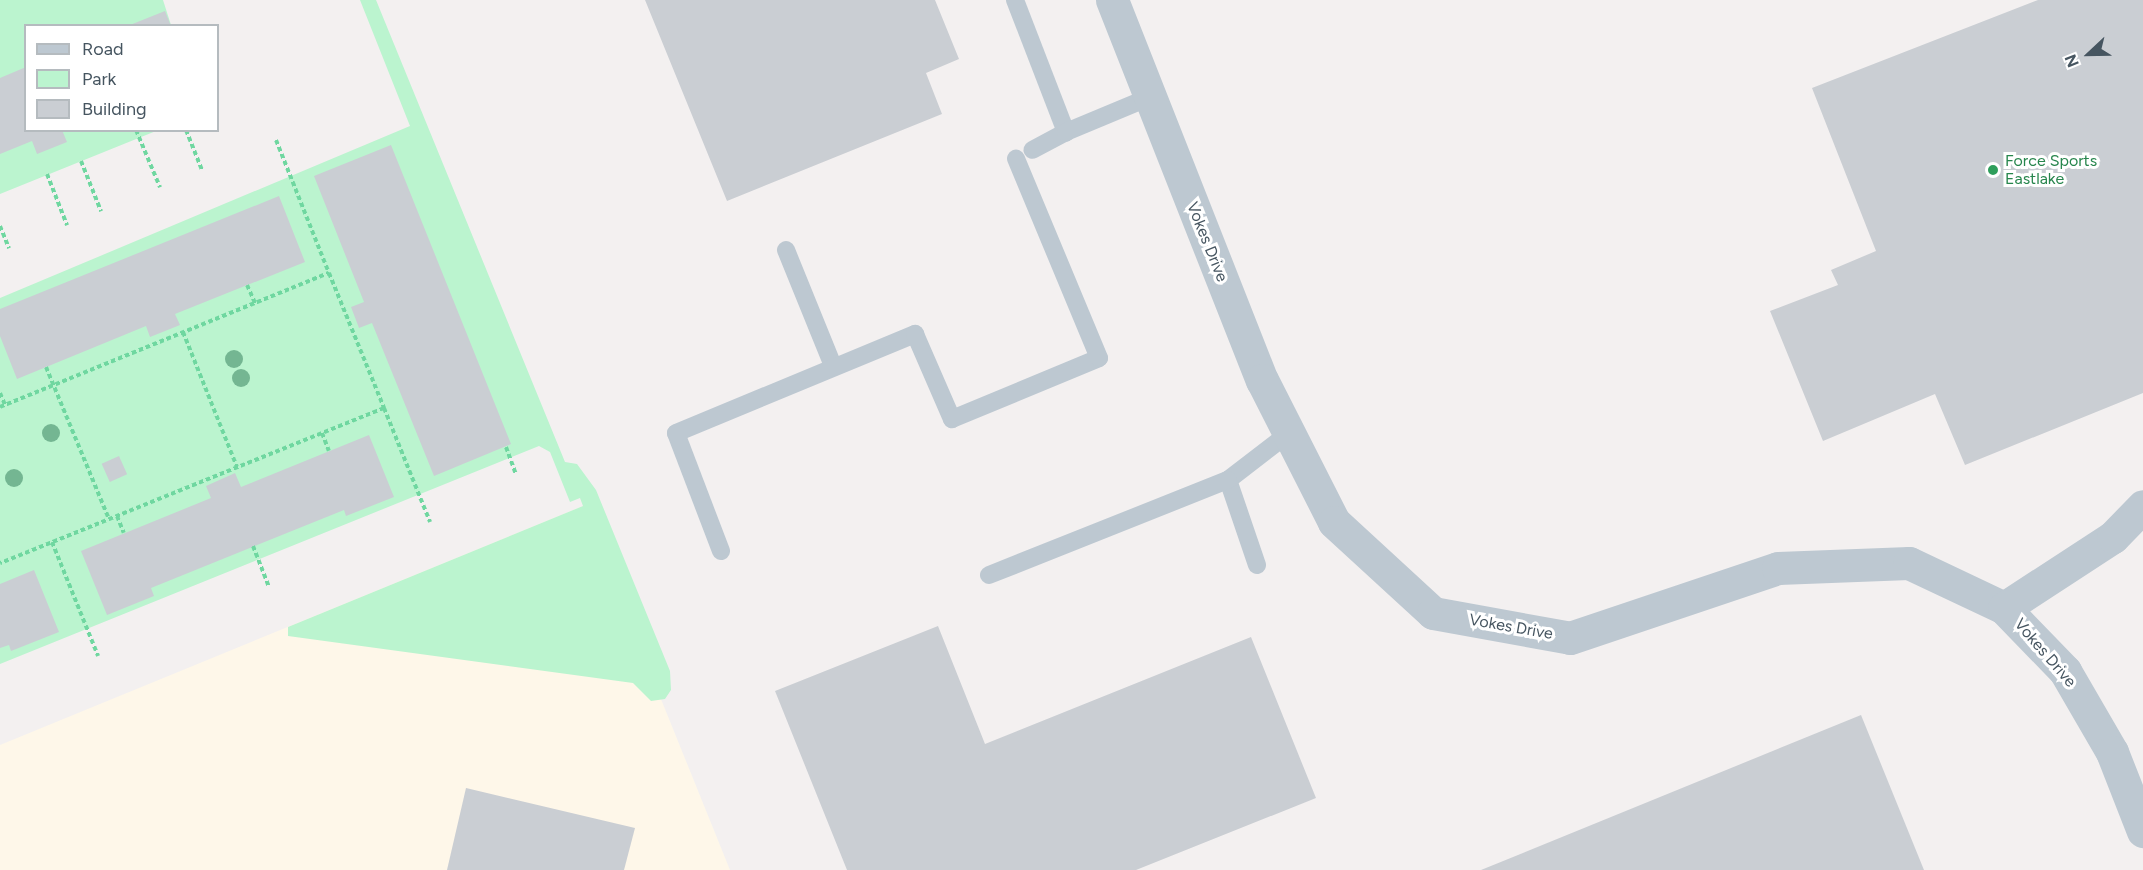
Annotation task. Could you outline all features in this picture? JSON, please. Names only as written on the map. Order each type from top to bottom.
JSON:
[{"type":"street","name":"Vokes Drive","points":[[1112,0],[1262,380],[1334,522],[1433,613],[1570,638],[1778,568],[1910,563],[2004,608],[2065,671],[2089,708],[2112,752],[2143,831]]},
{"type":"street","points":[[2004,608],[2113,537],[2143,506]]},
{"type":"lane","points":[[1015,0],[1066,132]]},
{"type":"lane","points":[[721,551],[676,433],[833,366],[915,334],[952,419],[1099,358],[1024,155],[1066,132],[1150,97]]},
{"type":"lane","points":[[786,250],[833,366]]},
{"type":"lane","points":[[989,575],[1228,480],[1289,433]]},
{"type":"lane","points":[[1228,480],[1257,565]]},
{"type":"path","points":[[137,132],[160,187]]},
{"type":"path","points":[[187,132],[202,170]]},
{"type":"path","points":[[276,140],[430,522]]},
{"type":"path","points":[[81,161],[102,211]]},
{"type":"path","points":[[47,174],[67,225]]},
{"type":"path","points":[[0,226],[9,248]]},
{"type":"path","points":[[0,393],[2,406],[329,273]]},
{"type":"path","points":[[247,285],[255,303]]},
{"type":"path","points":[[183,332],[237,467]]},
{"type":"path","points":[[46,367],[109,519]]},
{"type":"path","points":[[0,563],[384,408]]},
{"type":"path","points":[[322,433],[329,451]]},
{"type":"path","points":[[506,447],[516,474]]},
{"type":"path","points":[[117,516],[124,533]]},
{"type":"path","points":[[52,542],[98,656]]},
{"type":"path","points":[[253,546],[269,587]]},
{"type":"shaded area","points":[[583,506],[730,870],[0,870],[0,745]]},
{"type":"green space","points":[[0,0],[163,0],[171,24],[24,24],[24,132],[154,132],[0,194]]},
{"type":"green space","points":[[360,0],[376,0],[565,462],[577,464],[596,490],[670,671],[671,690],[665,699],[651,701],[633,683],[288,636],[288,627],[583,506],[580,498],[570,502],[550,452],[539,446],[0,664],[0,298],[410,126]]},
{"type":"building","points":[[645,0],[935,0],[959,59],[926,73],[942,114],[727,201]]},
{"type":"building","name":"Force Sports Eastlake","points":[[2038,0],[2143,0],[2143,393],[1965,465],[1935,394],[1823,441],[1770,311],[1838,285],[1831,270],[1876,251],[1812,88]]},
{"type":"building","points":[[165,11],[170,24],[132,24]]},
{"type":"building","points":[[24,68],[24,132],[63,132],[67,142],[37,154],[32,141],[0,154],[0,78]]},
{"type":"building","points":[[391,145],[511,444],[434,476],[372,323],[359,328],[351,307],[364,302],[314,176]]},
{"type":"building","points":[[279,196],[305,262],[175,314],[180,325],[150,337],[146,326],[17,379],[0,336],[0,309]]},
{"type":"building","points":[[369,435],[394,497],[346,516],[344,510],[151,588],[154,596],[107,615],[81,551],[211,498],[206,486],[235,473],[241,487]]},
{"type":"building","points":[[119,456],[127,474],[110,482],[102,464]]},
{"type":"building","points":[[34,570],[59,632],[11,651],[9,645],[0,648],[0,584]]},
{"type":"building","points":[[938,626],[985,744],[1251,637],[1316,798],[1136,870],[847,870],[775,691]]},
{"type":"building","points":[[1861,715],[1924,870],[1481,870]]},
{"type":"building","points":[[466,788],[635,828],[624,870],[447,870]]},
{"type":"place","name":"Force Sports Eastlake","points":[[1993,170]]}]
